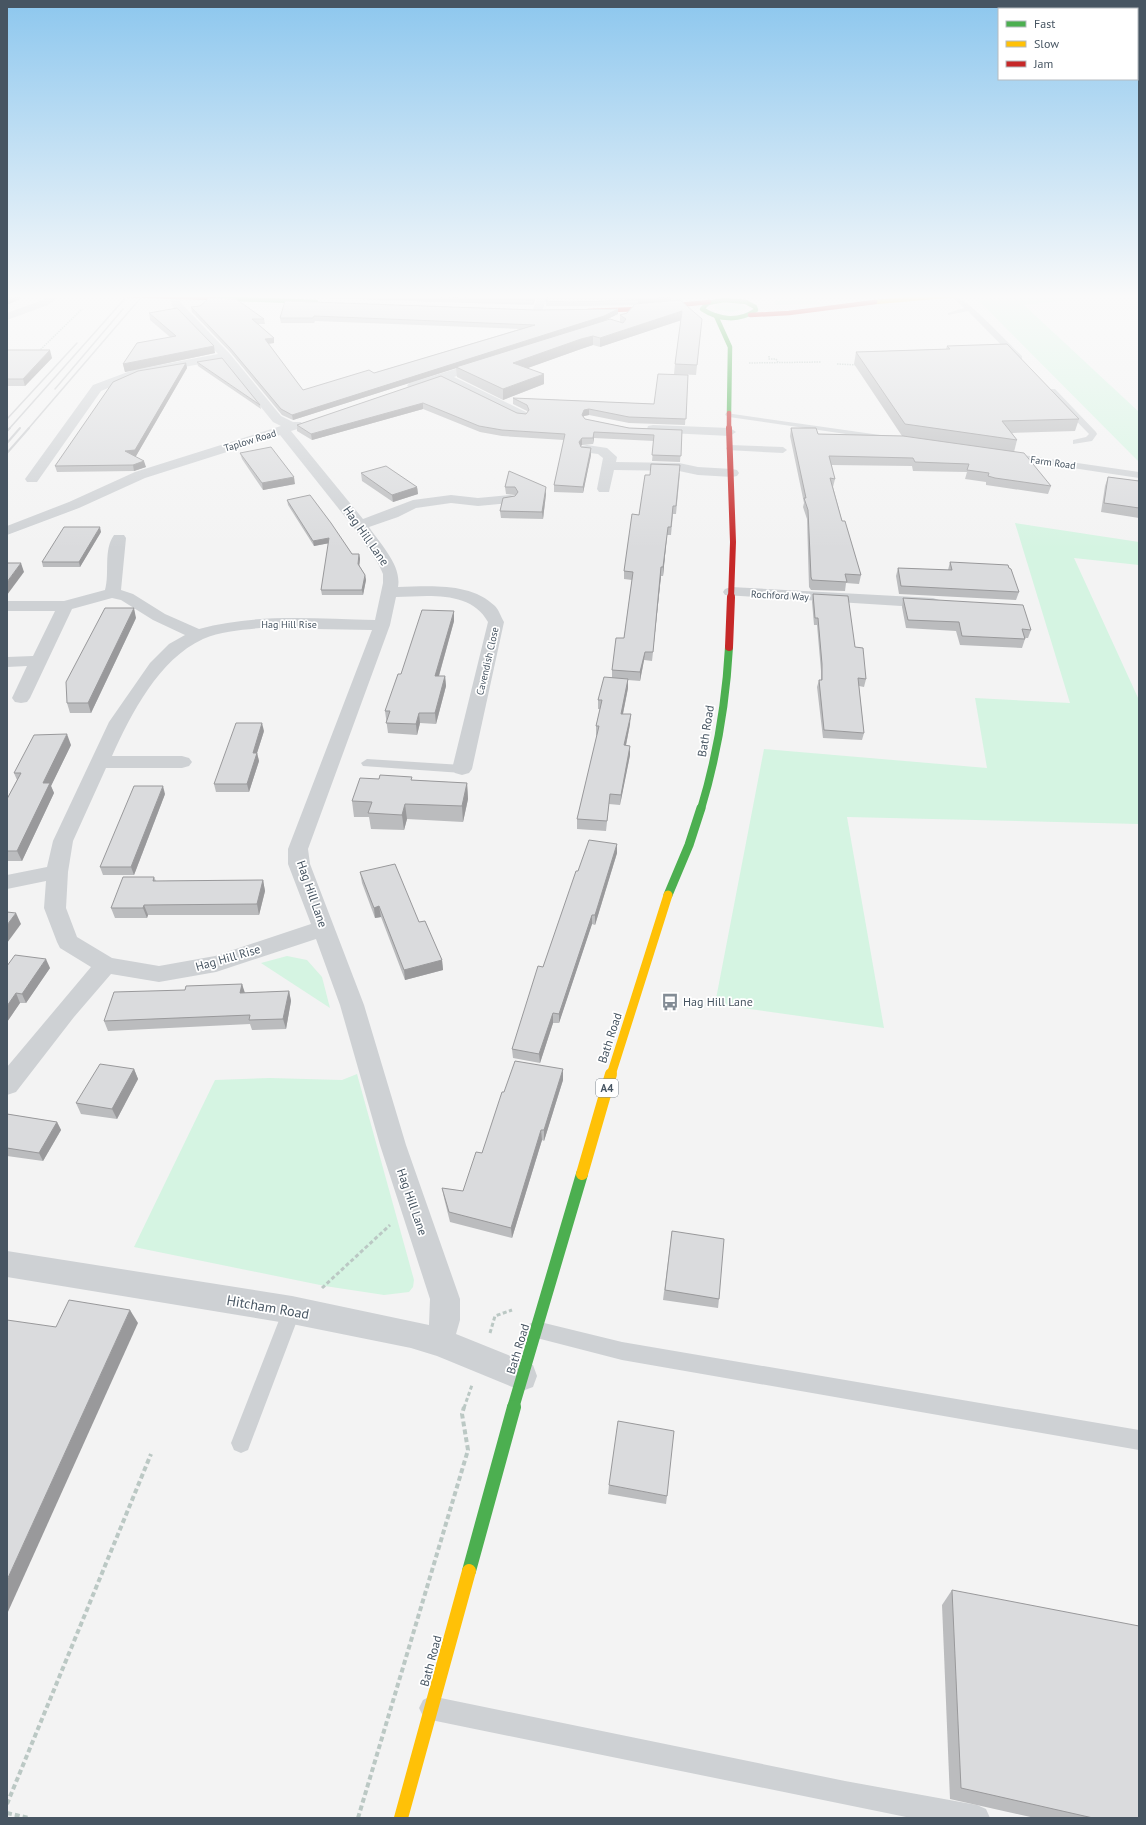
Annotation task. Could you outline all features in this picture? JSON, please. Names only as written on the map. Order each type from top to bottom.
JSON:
[{"type":"main road","name":"Bath Road","points":[[401,1818],[522,1376],[617,1055],[671,886],[692,840],[715,760],[728,673],[731,592],[732,473],[729,415],[730,379]]},
{"type":"street","points":[[32,479],[97,388],[116,379]]},
{"type":"street","name":"Hag Hill Lane","points":[[245,379],[287,428],[360,524],[391,574],[390,592],[382,625],[298,849],[299,864],[352,1005],[393,1145],[445,1299],[445,1320],[439,1342]]},
{"type":"street","points":[[405,388],[433,379]]},
{"type":"street","points":[[449,379],[522,415]]},
{"type":"street","name":"Taplow Road","points":[[7,531],[74,505],[140,475],[307,422]]},
{"type":"street","points":[[637,428],[730,432]]},
{"type":"street","points":[[587,449],[602,451],[610,457],[604,490]]},
{"type":"street","points":[[608,466],[679,467],[698,471],[732,473]]},
{"type":"street","points":[[360,524],[393,514],[413,504],[451,499],[478,502],[510,499]]},
{"type":"street","points":[[112,592],[115,583],[115,560],[119,538]]},
{"type":"street","points":[[7,606],[65,606],[112,592],[127,597],[159,617],[198,635]]},
{"type":"street","name":"Cavendish Close","points":[[390,592],[434,592],[468,596],[484,604],[494,616],[496,622],[462,768]]},
{"type":"street","name":"Rochford Way","points":[[731,592],[950,604]]},
{"type":"street","points":[[21,698],[65,606]]},
{"type":"street","name":"Hag Hill Rise","points":[[324,928],[216,964],[166,973],[159,974],[106,965],[68,942],[55,908],[57,872],[63,841],[98,762],[118,722],[156,667],[175,648],[198,635],[225,627],[260,623],[382,625]]},
{"type":"street","points":[[7,662],[38,661]]},
{"type":"street","points":[[98,762],[182,762]]},
{"type":"street","points":[[7,882],[57,872]]},
{"type":"street","points":[[7,1085],[66,1011],[106,965]]},
{"type":"street","name":"Hitcham Road","points":[[7,1264],[294,1310],[411,1334],[439,1342],[522,1376]]},
{"type":"lane","points":[[1048,386],[1093,434],[1089,439],[1076,442]]},
{"type":"lane","points":[[729,415],[895,439]]},
{"type":"lane","points":[[730,448],[783,450]]},
{"type":"lane","name":"Farm Road","points":[[997,454],[1139,475]]},
{"type":"lane","points":[[367,763],[462,768]]},
{"type":"lane","points":[[241,1443],[294,1310]]},
{"type":"lane","points":[[536,1330],[622,1350],[1139,1440]]},
{"type":"lane","points":[[431,1708],[845,1794],[977,1818]]},
{"type":"path","points":[[294,1310],[395,1220]]},
{"type":"path","points":[[358,1818],[468,1450],[462,1414],[496,1316],[519,1308]]},
{"type":"path","points":[[7,1804],[151,1454]]},
{"type":"path","points":[[7,1813],[29,1818]]},
{"type":"green space","points":[[1057,379],[1104,379],[1139,412],[1139,462]]},
{"type":"green space","points":[[1015,523],[1139,542],[1139,565],[1074,558],[1139,700],[1139,824],[847,817],[884,1028],[715,1004],[764,749],[987,768],[975,698],[1070,703]]},
{"type":"green space","points":[[287,956],[307,960],[322,977],[330,1008],[261,963]]},
{"type":"green space","points":[[357,1074],[414,1280],[413,1287],[409,1292],[384,1295],[325,1286],[134,1247],[215,1080],[270,1078],[342,1080]]},
{"type":"building","points":[[119,379],[177,379],[135,450],[125,451],[144,461],[133,465],[55,466],[113,382]]},
{"type":"building","points":[[222,379],[239,379],[260,405]]},
{"type":"building","points":[[256,379],[295,379],[303,390],[339,379],[405,379],[292,415],[281,409]]},
{"type":"building","points":[[432,379],[448,379],[517,413],[526,414],[529,410],[527,405],[513,398],[654,404],[657,379],[688,379],[686,419],[629,417],[589,409],[584,410],[582,415],[585,419],[629,428],[682,430],[681,456],[652,455],[654,435],[594,432],[593,438],[582,438],[579,442],[581,447],[591,448],[583,487],[554,485],[565,434],[502,430],[479,426],[423,403],[311,434],[297,425]]},
{"type":"building","points":[[482,379],[530,379],[503,389]]},
{"type":"building","points":[[874,379],[1041,379],[1079,419],[1002,421],[1017,440],[905,424]]},
{"type":"building","points":[[791,428],[816,428],[818,434],[903,436],[1024,453],[1051,486],[995,478],[988,476],[989,473],[967,470],[969,464],[915,462],[913,458],[829,456],[835,479],[830,478],[842,521],[845,521],[861,575],[845,574],[847,582],[812,580],[808,510],[804,498],[806,498]]},
{"type":"building","points":[[271,447],[294,477],[262,483],[240,453]]},
{"type":"building","points":[[651,464],[680,465],[676,506],[673,506],[671,527],[668,527],[663,567],[661,567],[653,652],[645,652],[640,672],[612,670],[616,638],[624,638],[633,572],[624,571],[632,514],[639,515],[645,475],[650,475]]},
{"type":"building","points":[[386,466],[417,487],[392,495],[361,473]]},
{"type":"building","points":[[509,471],[546,487],[542,512],[500,511],[503,498],[515,496],[518,492],[515,487],[505,487]]},
{"type":"building","points":[[1108,477],[1139,481],[1139,508],[1104,503]]},
{"type":"building","points":[[310,495],[352,554],[359,554],[358,564],[365,575],[362,590],[321,590],[329,538],[313,541],[287,500]]},
{"type":"building","points":[[64,527],[100,527],[79,562],[42,562]]},
{"type":"building","points":[[950,562],[1008,565],[1011,569],[1019,592],[901,586],[898,568],[952,570]]},
{"type":"building","points":[[7,563],[21,563],[7,582]]},
{"type":"building","points":[[813,594],[848,596],[855,647],[863,648],[866,679],[858,678],[864,733],[824,730],[819,680],[822,680],[822,664],[818,618],[815,618]]},
{"type":"building","points":[[903,598],[1023,605],[1031,630],[1022,629],[1025,639],[962,636],[959,622],[908,620]]},
{"type":"building","points":[[105,608],[134,608],[88,703],[67,703],[66,682]]},
{"type":"building","points":[[422,610],[454,611],[435,676],[445,676],[435,713],[419,713],[416,724],[386,723],[390,711],[385,711],[398,674],[401,674]]},
{"type":"building","points":[[604,677],[628,679],[621,714],[631,714],[624,745],[630,746],[621,795],[610,794],[607,821],[577,819],[599,726],[596,726],[602,700],[598,700]]},
{"type":"building","points":[[236,723],[262,723],[253,753],[257,753],[247,784],[214,784]]},
{"type":"building","points":[[67,734],[43,783],[50,783],[17,851],[7,851],[7,799],[21,773],[14,773],[34,735]]},
{"type":"building","points":[[380,775],[412,777],[411,780],[467,783],[462,806],[405,804],[402,815],[368,813],[372,802],[352,801],[360,778],[379,779]]},
{"type":"building","points":[[134,786],[163,786],[131,867],[100,867]]},
{"type":"building","points":[[589,840],[617,844],[595,915],[592,915],[559,1014],[553,1013],[539,1054],[512,1049],[538,966],[543,967],[576,871],[578,871]]},
{"type":"building","points":[[395,864],[419,922],[425,921],[442,960],[404,970],[379,906],[374,908],[360,872]]},
{"type":"building","points":[[123,877],[154,877],[153,881],[263,880],[257,904],[144,905],[143,908],[111,908]]},
{"type":"building","points":[[7,912],[16,913],[7,925]]},
{"type":"building","points":[[15,955],[46,959],[22,994],[16,993],[7,1006],[7,966]]},
{"type":"building","points":[[242,984],[240,993],[289,991],[283,1019],[249,1020],[250,1015],[104,1021],[114,992],[185,990],[186,986]]},
{"type":"building","points":[[515,1061],[563,1069],[544,1130],[541,1130],[511,1228],[449,1212],[442,1188],[463,1191],[476,1152],[482,1153],[502,1092],[504,1092]]},
{"type":"building","points":[[100,1064],[134,1069],[112,1109],[76,1103]]},
{"type":"building","points":[[7,1114],[57,1122],[39,1153],[7,1148]]},
{"type":"building","points":[[672,1231],[724,1239],[719,1299],[665,1290]]},
{"type":"building","points":[[69,1300],[130,1310],[7,1580],[7,1320],[56,1327]]},
{"type":"building","points":[[618,1421],[674,1431],[667,1496],[609,1485]]},
{"type":"building","points":[[952,1590],[1139,1626],[1139,1818],[1093,1818],[961,1788]]},
{"type":"railway","points":[[7,419],[44,379]]},
{"type":"railway","points":[[9,429],[53,379]]},
{"type":"railway","points":[[55,389],[63,379]]},
{"type":"railway","points":[[28,429],[71,379]]},
{"type":"railway","points":[[7,443],[20,428]]},
{"type":"railway","points":[[7,453],[29,428]]},
{"type":"traffic: fast","points":[[729,413],[730,379]]},
{"type":"traffic: fast","points":[[668,895],[700,815],[718,744],[728,671],[729,647]]},
{"type":"traffic: fast","points":[[469,1571],[522,1376],[582,1174]]},
{"type":"traffic: slow","points":[[582,1174],[617,1055],[668,895]]},
{"type":"traffic: slow","points":[[401,1818],[469,1571]]},
{"type":"traffic: jam","points":[[729,413],[733,542],[729,647]]},
{"type":"place","name":"Hag Hill Lane","points":[[670,1002]]}]
